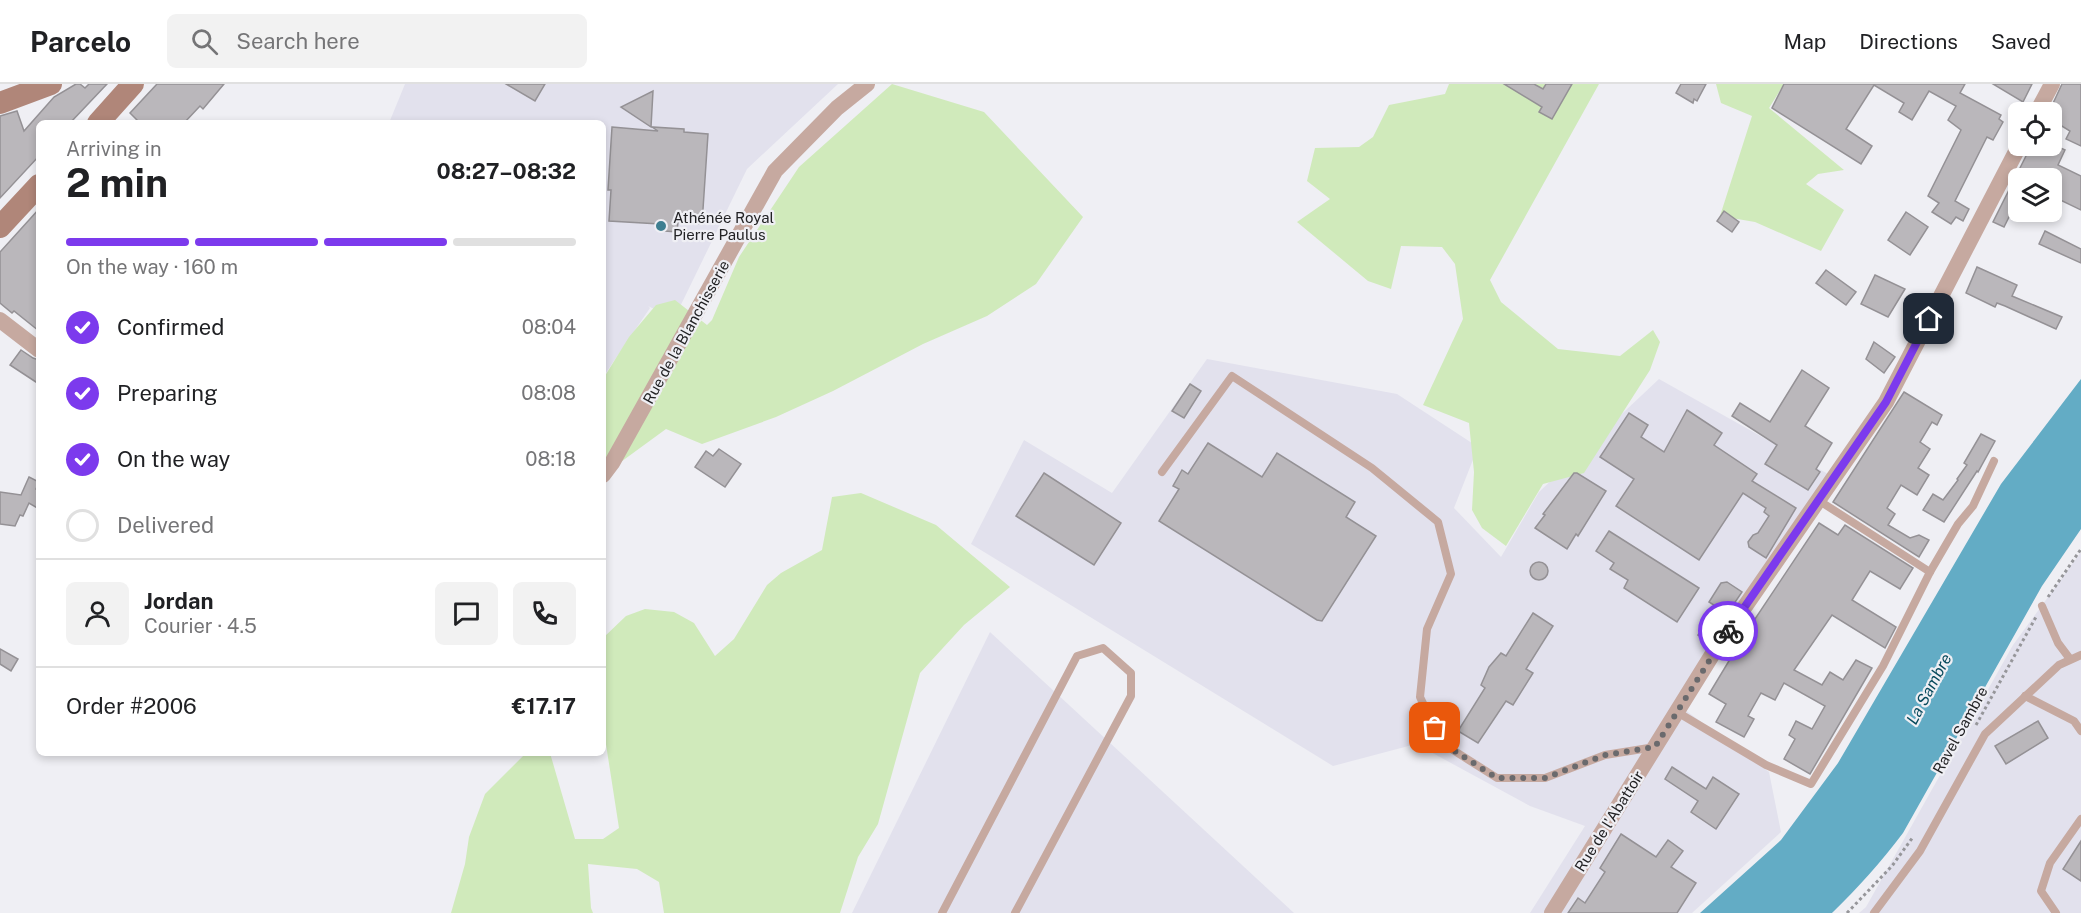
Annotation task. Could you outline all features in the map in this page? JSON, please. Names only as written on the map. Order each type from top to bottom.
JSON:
[{"type":"main road","points":[[0,103],[51,84]]},
{"type":"main road","points":[[101,120],[133,84]]},
{"type":"main road","points":[[4,223],[36,188]]},
{"type":"street","name":"Rue de la Blanchisserie","points":[[606,471],[775,171],[837,108],[867,84]]},
{"type":"street","points":[[2042,102],[2052,84]]},
{"type":"street","name":"Rue de l'Abattoir","points":[[1552,913],[1717,648],[1886,402],[2014,156]]},
{"type":"street","points":[[0,320],[36,348]]},
{"type":"lane","points":[[1162,472],[1232,376],[1372,468],[1438,522],[1451,574],[1427,628],[1420,697],[1442,743],[1497,778],[1545,778],[1605,755],[1655,747]]},
{"type":"lane","points":[[1677,712],[1766,765],[1811,784],[1883,666],[1930,572],[1972,506],[1994,461]]},
{"type":"lane","points":[[1818,501],[1930,572]]},
{"type":"lane","points":[[2042,606],[2058,644],[2070,659]]},
{"type":"lane","points":[[942,913],[1077,656],[1103,648],[1131,673],[1131,696],[1016,913]]},
{"type":"lane","points":[[1874,913],[1920,851],[1985,734],[2059,665],[2081,655]]},
{"type":"lane","points":[[2025,696],[2074,721],[2081,731]]},
{"type":"lane","points":[[2056,913],[2041,891],[2050,862],[2081,819]]},
{"type":"path","name":"Ravel Sambre","points":[[1974,729],[2042,606],[2081,549]]},
{"type":"path","points":[[1847,913],[1892,866],[1917,832]]},
{"type":"shaded area","name":"Athénée Royal Pierre Paulus","points":[[405,84],[838,84],[747,169],[674,319],[648,306],[650,308],[606,373],[606,120],[390,120]]},
{"type":"shaded area","points":[[1207,359],[1397,394],[1478,447],[1454,508],[1501,557],[1539,492],[1659,379],[1828,474],[1677,704],[1769,772],[1781,832],[1692,913],[1530,913],[1585,826],[1530,806],[1416,744],[1333,766],[971,544],[1024,440],[1112,493]]},
{"type":"shaded area","points":[[2081,552],[2081,913],[1859,913],[1866,907],[2013,645]]},
{"type":"shaded area","points":[[990,632],[1294,913],[852,913]]},
{"type":"green space","points":[[892,84],[984,112],[1083,217],[1036,284],[987,316],[923,344],[833,391],[776,417],[702,444],[666,429],[606,473],[606,374],[629,337],[656,305],[675,300],[707,325],[712,320],[739,257],[799,167]]},
{"type":"green space","points":[[1449,84],[1599,84],[1490,280],[1501,302],[1558,349],[1620,356],[1653,330],[1660,342],[1650,370],[1584,473],[1543,484],[1506,546],[1482,528],[1472,510],[1474,472],[1469,423],[1423,405],[1463,319],[1455,264],[1442,247],[1401,246],[1391,289],[1368,281],[1297,222],[1330,199],[1307,181],[1315,148],[1359,147],[1373,137],[1389,105],[1445,94]]},
{"type":"green space","points":[[1716,84],[1784,84],[1769,108],[1844,170],[1818,174],[1806,184],[1844,210],[1821,251],[1755,222],[1720,216],[1752,116],[1721,103]]},
{"type":"green space","points":[[861,493],[936,525],[1010,587],[964,625],[920,673],[878,824],[858,857],[840,913],[664,913],[659,882],[637,869],[588,864],[593,913],[451,913],[465,864],[469,837],[485,794],[523,756],[551,756],[575,839],[603,839],[619,828],[606,744],[606,635],[626,616],[645,609],[674,612],[694,623],[715,656],[734,639],[767,585],[781,573],[822,550],[832,497]]},
{"type":"water","name":"La Sambre","points":[[2081,379],[2081,529],[2042,586],[1903,833],[1832,913],[1700,913],[1781,840],[1838,763],[2001,484]]},
{"type":"building","points":[[76,84],[85,88],[89,84],[107,84],[73,120],[36,120],[36,159],[0,198],[0,116],[17,111],[24,131],[54,97]]},
{"type":"building","points":[[157,84],[224,84],[203,109],[200,106],[187,120],[137,120],[130,113]]},
{"type":"building","points":[[506,84],[545,84],[535,101]]},
{"type":"building","points":[[1504,84],[1534,84],[1543,89],[1546,84],[1572,84],[1552,119],[1539,112],[1542,107]]},
{"type":"building","points":[[1681,84],[1706,84],[1697,101],[1694,99],[1693,103],[1676,93]]},
{"type":"building","points":[[1784,84],[1965,84],[1960,93],[2001,115],[1999,119],[2003,122],[1993,140],[1987,137],[1955,201],[1969,209],[1963,221],[1956,217],[1951,224],[1932,212],[1939,203],[1928,196],[1961,130],[1948,120],[1956,106],[1929,91],[1912,120],[1899,112],[1904,103],[1874,85],[1846,129],[1872,146],[1861,164],[1772,108]]},
{"type":"building","points":[[1993,84],[2032,84],[2023,102]]},
{"type":"building","points":[[2062,84],[2081,84],[2081,146],[2066,139],[2070,131],[2062,126],[2062,102],[2054,102]]},
{"type":"building","points":[[653,91],[651,127],[621,107]]},
{"type":"building","points":[[612,127],[658,131],[652,127],[684,129],[684,132],[708,134],[702,224],[678,222],[677,232],[665,231],[660,224],[609,221],[611,190],[608,190]]},
{"type":"building","points":[[2062,149],[2065,150],[2058,165],[2081,176],[2081,210],[2062,201],[2062,168],[2020,168],[2026,156],[2062,156]]},
{"type":"building","points":[[2008,192],[2008,219],[2004,227],[1993,222]]},
{"type":"building","points":[[1724,211],[1739,222],[1732,232],[1717,221]]},
{"type":"building","points":[[36,212],[36,329],[0,303],[0,252]]},
{"type":"building","points":[[1906,212],[1928,227],[1910,255],[1888,240]]},
{"type":"building","points":[[2045,231],[2081,249],[2081,263],[2039,244]]},
{"type":"building","points":[[1977,267],[2017,285],[2012,296],[2062,317],[2056,329],[2005,306],[1997,303],[1995,307],[1966,293]]},
{"type":"building","points":[[1826,270],[1856,292],[1846,305],[1816,283]]},
{"type":"building","points":[[1875,275],[1905,289],[1888,317],[1861,304]]},
{"type":"building","points":[[1874,342],[1895,357],[1884,373],[1866,359]]},
{"type":"building","points":[[21,350],[36,359],[36,382],[10,365]]},
{"type":"building","points":[[1802,370],[1829,388],[1805,426],[1832,443],[1816,469],[1820,472],[1808,490],[1765,464],[1777,445],[1732,416],[1740,403],[1770,422]]},
{"type":"building","points":[[1190,384],[1201,391],[1184,418],[1172,411]]},
{"type":"building","points":[[1904,392],[1942,415],[1937,425],[1932,422],[1920,442],[1930,449],[1918,468],[1929,475],[1917,495],[1901,485],[1887,508],[1895,514],[1888,525],[1910,538],[1919,535],[1929,540],[1919,557],[1833,502]]},
{"type":"building","points":[[1687,410],[1722,433],[1714,445],[1757,474],[1752,481],[1796,508],[1766,558],[1749,547],[1748,542],[1753,535],[1758,533],[1769,516],[1764,512],[1766,508],[1743,493],[1699,560],[1616,506],[1634,479],[1600,457],[1629,413],[1648,425],[1641,437],[1664,452]]},
{"type":"building","points":[[1981,434],[1995,441],[1978,472],[1944,522],[1923,510],[1933,494],[1943,500],[1967,465],[1964,463]]},
{"type":"building","points":[[1208,443],[1262,477],[1277,453],[1355,502],[1346,517],[1376,536],[1322,621],[1159,521],[1179,489],[1173,486],[1182,470],[1188,474]]},
{"type":"building","points":[[719,449],[741,464],[725,487],[695,467],[706,451],[713,456]]},
{"type":"building","points":[[1044,473],[1121,523],[1094,565],[1016,516]]},
{"type":"building","points":[[1574,473],[1606,491],[1578,536],[1576,534],[1567,549],[1535,528]]},
{"type":"building","points":[[29,477],[36,480],[36,507],[29,503],[15,526],[0,524],[0,492],[21,495]]},
{"type":"building","points":[[1819,523],[1838,535],[1845,525],[1913,568],[1900,589],[1870,571],[1852,600],[1896,627],[1885,648],[1832,615],[1794,670],[1822,685],[1830,672],[1843,680],[1856,660],[1872,668],[1810,774],[1784,759],[1795,739],[1789,735],[1796,721],[1812,729],[1825,706],[1784,683],[1775,700],[1761,693],[1748,716],[1754,719],[1744,737],[1716,722],[1726,704],[1709,694],[1747,631]]},
{"type":"building","points":[[1609,531],[1699,588],[1677,622],[1624,588],[1628,580],[1610,569],[1614,563],[1596,551]]},
{"type":"building","points":[[1539,562],[1545,565],[1548,571],[1545,577],[1539,580],[1533,577],[1530,571],[1533,565]]},
{"type":"building","points":[[1727,582],[1742,592],[1708,642],[1698,635],[1717,607],[1709,602],[1721,583]]},
{"type":"building","points":[[1533,613],[1553,626],[1526,669],[1533,673],[1513,705],[1506,701],[1478,743],[1458,731],[1485,688],[1481,685],[1489,667],[1501,653],[1506,656]]},
{"type":"building","points":[[0,649],[18,659],[11,671],[0,664]]},
{"type":"building","points":[[2038,721],[2048,738],[2006,764],[1995,746]]},
{"type":"building","points":[[1672,767],[1706,789],[1713,777],[1739,794],[1716,829],[1691,812],[1698,801],[1665,779]]},
{"type":"building","points":[[1621,834],[1656,857],[1668,840],[1683,851],[1671,867],[1696,883],[1677,913],[1568,913],[1578,898],[1585,903],[1605,872],[1600,868]]},
{"type":"building","points":[[2081,841],[2081,881],[2063,869]]},
{"type":"way so far","points":[[1435,728],[1442,743],[1497,778],[1545,778],[1605,755],[1655,747],[1728,631]]},
{"type":"place","name":"Athénée Royal Pierre Paulus","points":[[661,226]]},
{"type":"route","points":[[1728,631],[1886,402],[1929,319]]}]
